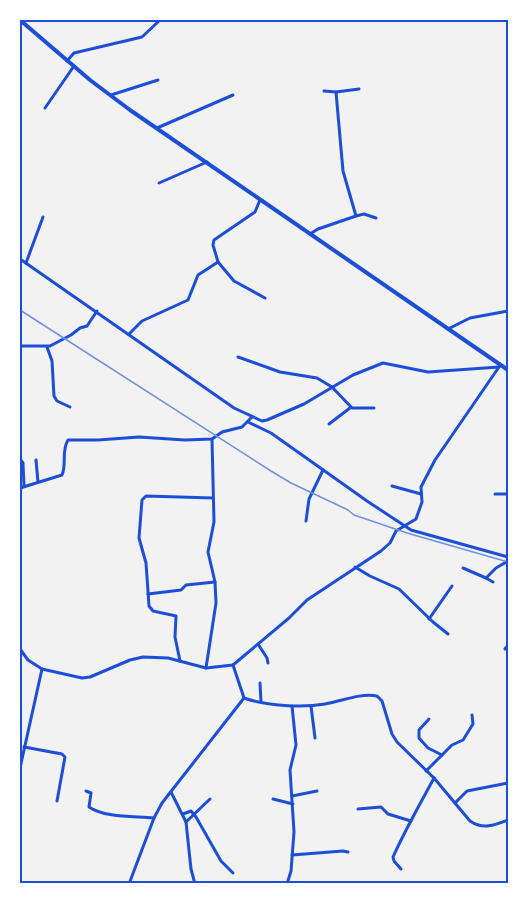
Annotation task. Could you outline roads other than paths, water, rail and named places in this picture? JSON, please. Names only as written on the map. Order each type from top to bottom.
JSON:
[{"type":"street","points":[[20,20],[67,61],[156,128],[504,367]]},
{"type":"street","points":[[67,61],[74,53],[142,37],[160,20]]},
{"type":"street","points":[[45,108],[74,66]]},
{"type":"street","points":[[110,95],[158,80]]},
{"type":"street","points":[[324,91],[359,90]]},
{"type":"street","points":[[336,92],[343,171],[356,216]]},
{"type":"street","points":[[156,128],[233,95]]},
{"type":"street","points":[[159,183],[207,162]]},
{"type":"street","points":[[260,200],[255,212],[214,240],[213,245],[218,262],[234,281],[265,298]]},
{"type":"street","points":[[310,234],[318,229],[364,214],[376,218]]},
{"type":"street","points":[[26,263],[44,217]]},
{"type":"street","points":[[20,259],[234,408],[262,420],[304,404],[353,375],[383,363],[428,372],[504,367]]},
{"type":"street","points":[[129,334],[142,321],[186,301],[198,275],[218,262]]},
{"type":"street","points":[[20,346],[54,345],[87,326],[97,311]]},
{"type":"street","points":[[448,329],[470,318],[508,311]]},
{"type":"street","points":[[46,346],[52,361],[54,396],[57,401],[70,407]]},
{"type":"street","points":[[238,357],[280,372],[314,376],[332,387],[350,408]]},
{"type":"street","points":[[20,650],[27,660],[42,669],[82,678],[143,657],[180,661],[206,668],[233,665],[290,618],[307,600],[385,548],[396,531],[416,519],[422,501],[421,487],[435,460],[504,367]]},
{"type":"street","points":[[329,424],[350,408],[374,408]]},
{"type":"street","points":[[20,459],[22,461],[22,487],[64,474],[63,452],[70,439],[98,440],[139,437],[212,439],[222,432],[239,428],[252,417]]},
{"type":"street","points":[[248,422],[271,433],[411,530],[508,559]]},
{"type":"street","points":[[206,668],[216,603],[208,552],[214,522],[212,439]]},
{"type":"street","points":[[36,460],[38,482]]},
{"type":"street","points":[[306,522],[309,499],[323,470]]},
{"type":"street","points":[[392,486],[421,494]]},
{"type":"street","points":[[495,494],[508,494]]},
{"type":"street","points":[[180,661],[174,637],[176,616],[153,611],[149,606],[146,563],[139,537],[143,498],[146,496],[213,498]]},
{"type":"street","points":[[486,578],[508,559]]},
{"type":"street","points":[[355,567],[399,589],[429,619],[448,634]]},
{"type":"street","points":[[464,568],[494,582]]},
{"type":"street","points":[[148,594],[181,590],[186,585],[214,582]]},
{"type":"street","points":[[429,619],[452,586]]},
{"type":"street","points":[[258,644],[268,663]]},
{"type":"street","points":[[505,649],[508,645]]},
{"type":"street","points":[[233,665],[244,698]]},
{"type":"street","points":[[20,768],[42,669]]},
{"type":"street","points":[[260,682],[261,702]]},
{"type":"street","points":[[244,698],[292,706],[311,706],[361,696],[377,696],[382,701],[392,734],[408,755],[434,778],[475,825],[488,826],[508,820]]},
{"type":"street","points":[[129,884],[154,818],[171,792],[244,698]]},
{"type":"street","points":[[287,884],[291,872],[294,831],[290,770],[296,745],[292,706]]},
{"type":"street","points":[[311,706],[315,738]]},
{"type":"street","points":[[426,771],[452,745],[463,740],[473,723],[472,715]]},
{"type":"street","points":[[429,719],[419,730],[419,738],[428,748],[442,755]]},
{"type":"street","points":[[24,747],[62,754],[64,758],[57,801]]},
{"type":"street","points":[[401,868],[394,861],[393,856],[434,778]]},
{"type":"street","points":[[455,803],[468,791],[508,783]]},
{"type":"street","points":[[86,791],[91,793],[89,807],[92,810],[154,818]]},
{"type":"street","points":[[292,796],[317,791]]},
{"type":"street","points":[[171,792],[186,822],[191,869],[195,884]]},
{"type":"street","points":[[186,822],[210,799]]},
{"type":"street","points":[[273,799],[293,804]]},
{"type":"street","points":[[358,809],[381,807],[388,814],[411,821]]},
{"type":"street","points":[[183,814],[191,811],[193,813],[221,861],[233,873]]},
{"type":"street","points":[[292,855],[348,852]]},
{"type":"railway","points":[[20,310],[291,483],[354,515],[508,562]]}]
